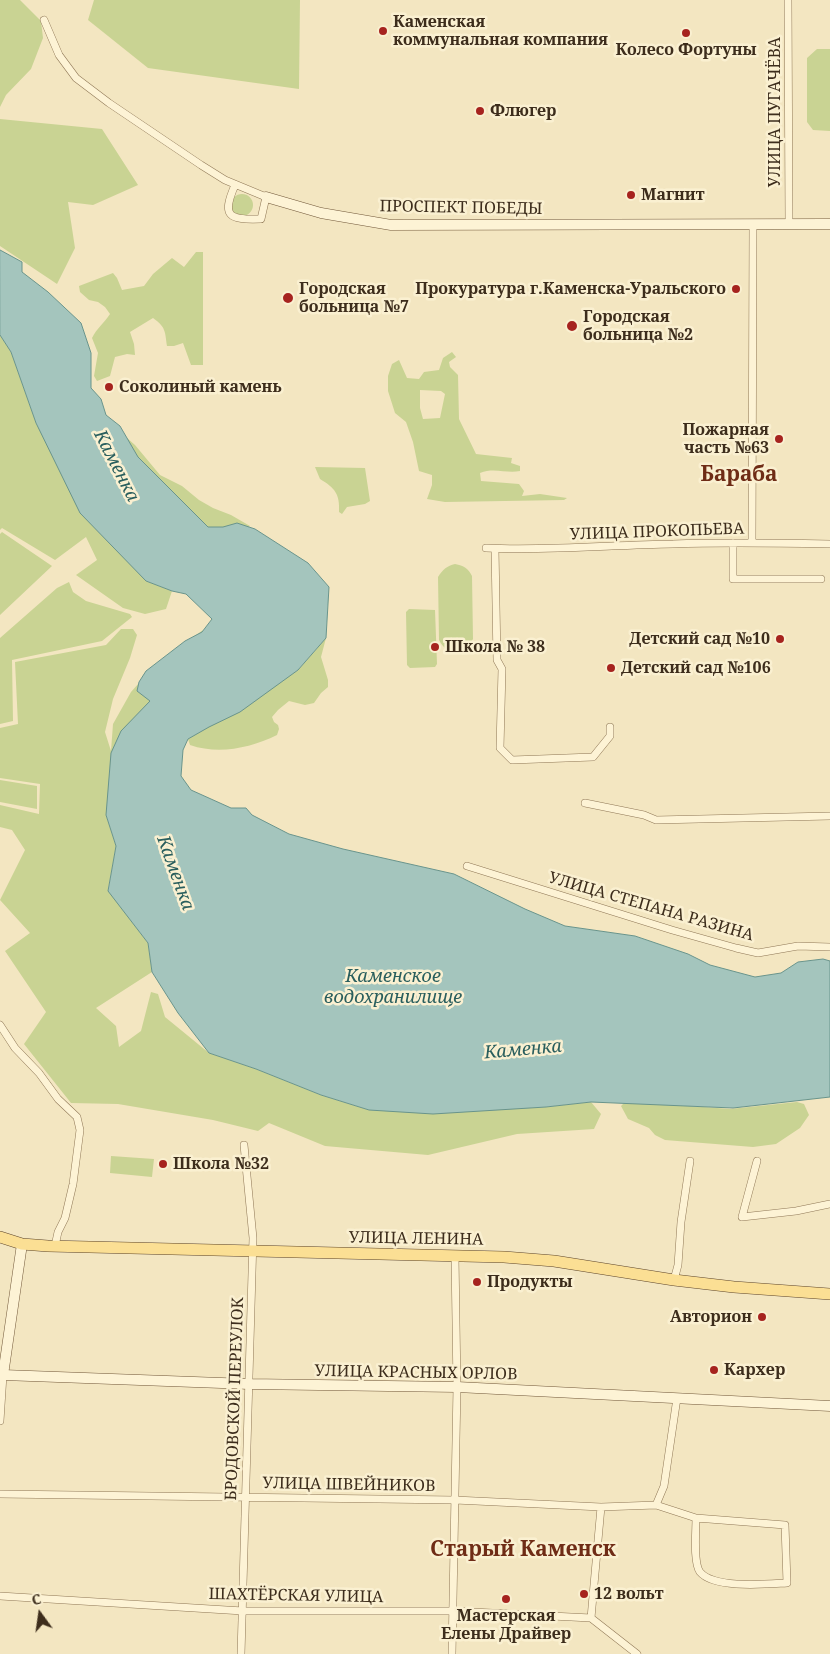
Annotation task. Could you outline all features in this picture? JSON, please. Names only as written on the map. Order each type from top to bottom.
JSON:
[{"type":"main road","name":"УЛИЦА ЛЕНИНА","points":[[0,1237],[22,1244],[55,1246],[504,1257],[554,1261],[674,1280],[734,1287],[830,1294]]},
{"type":"street","name":"УЛИЦА ПУГАЧЁВА","points":[[788,0],[790,224]]},
{"type":"street","name":"ПРОСПЕКТ ПОБЕДЫ","points":[[44,20],[59,55],[76,78],[109,103],[225,180],[266,197],[320,213],[391,225],[830,224]]},
{"type":"street","points":[[235,184],[228,201],[230,213],[234,217],[239,219],[261,218],[266,197]]},
{"type":"street","points":[[752,543],[753,225]]},
{"type":"street","points":[[733,543],[733,579],[821,579]]},
{"type":"street","name":"УЛИЦА ПРОКОПЬЕВА","points":[[486,548],[528,550],[673,544],[830,544]]},
{"type":"street","points":[[495,549],[497,660],[502,669],[500,748],[512,760],[594,757],[610,736],[610,727]]},
{"type":"street","points":[[584,803],[644,815],[656,820],[830,816]]},
{"type":"street","name":"УЛИЦА СТЕПАНА РАЗИНА","points":[[467,866],[672,930],[758,953],[798,946],[830,947]]},
{"type":"street","points":[[0,1025],[15,1048],[39,1072],[58,1099],[76,1116],[80,1130],[73,1184],[65,1218],[58,1232],[55,1246]]},
{"type":"street","name":"БРОДОВСКОЙ ПЕРЕУЛОК","points":[[241,1654],[254,1238],[244,1145]]},
{"type":"street","points":[[674,1280],[678,1265],[681,1222],[690,1161]]},
{"type":"street","points":[[757,1161],[742,1217],[796,1211],[830,1204]]},
{"type":"street","points":[[0,1421],[2,1375],[22,1244]]},
{"type":"street","points":[[452,1654],[457,1387],[455,1257]]},
{"type":"street","name":"УЛИЦА КРАСНЫХ ОРЛОВ","points":[[2,1375],[249,1384],[457,1387],[830,1406]]},
{"type":"street","points":[[656,1505],[664,1486],[677,1398]]},
{"type":"street","name":"УЛИЦА ШВЕЙНИКОВ","points":[[0,1494],[455,1500],[601,1507],[656,1505],[696,1518],[786,1525],[787,1583],[741,1584],[710,1580],[700,1572],[696,1561],[696,1518]]},
{"type":"street","points":[[601,1507],[591,1618],[637,1654]]},
{"type":"street","name":"ШАХТЁРСКАЯ УЛИЦА","points":[[0,1596],[243,1610],[453,1611],[591,1618]]},
{"type":"green space","points":[[0,0],[20,0],[41,21],[43,38],[31,69],[6,95],[0,107]]},
{"type":"green space","points":[[94,0],[300,0],[299,89],[148,68],[88,20]]},
{"type":"green space","points":[[817,49],[830,49],[830,131],[813,130],[807,122],[807,58]]},
{"type":"green space","points":[[0,119],[102,129],[138,185],[93,205],[68,202],[75,248],[57,284],[0,246]]},
{"type":"green space","points":[[242,194],[250,197],[253,205],[250,213],[242,216],[234,213],[231,205],[234,197]]},
{"type":"green space","points":[[196,252],[203,252],[203,365],[191,365],[183,343],[167,346],[164,330],[153,318],[130,332],[135,355],[127,354],[115,357],[110,376],[97,381],[94,376],[98,353],[92,338],[110,314],[105,307],[98,302],[89,300],[80,292],[79,286],[113,273],[122,290],[144,286],[153,274],[172,258],[184,267]]},
{"type":"green space","points":[[0,335],[11,352],[36,423],[146,581],[172,591],[166,609],[145,614],[123,608],[76,575],[97,560],[86,537],[55,560],[2,528],[0,530]]},
{"type":"green space","points":[[452,352],[456,357],[449,362],[450,367],[458,375],[459,419],[476,454],[512,458],[511,463],[520,466],[520,471],[485,471],[480,473],[481,481],[519,484],[524,491],[522,496],[540,494],[567,498],[564,500],[445,502],[427,499],[432,485],[432,475],[419,471],[413,442],[406,422],[395,413],[388,391],[388,376],[392,364],[399,360],[407,378],[419,379],[424,372],[439,370],[443,358]],"holes":[[[420,390],[441,391],[445,394],[440,418],[423,419],[420,408]]]},
{"type":"green space","points":[[119,431],[135,445],[160,475],[182,486],[199,500],[213,508],[231,515],[250,526],[246,529],[214,537],[140,465]]},
{"type":"green space","points":[[315,467],[365,468],[370,501],[365,504],[347,507],[342,514],[339,512],[339,501],[336,492],[320,479]]},
{"type":"green space","points":[[2,532],[52,566],[0,615],[0,534]]},
{"type":"green space","points":[[455,564],[465,568],[472,576],[473,639],[465,649],[451,652],[439,640],[438,577],[445,568]]},
{"type":"green space","points":[[69,582],[73,592],[86,601],[130,614],[132,617],[102,641],[12,660],[13,721],[0,724],[0,638],[57,588]]},
{"type":"green space","points":[[409,609],[435,610],[437,664],[435,667],[410,668],[407,665],[406,612]]},
{"type":"green space","points":[[121,629],[133,629],[137,635],[130,658],[113,699],[105,732],[111,751],[113,724],[131,692],[155,665],[203,630],[106,815],[116,846],[108,890],[148,943],[152,972],[96,1008],[116,1026],[119,1047],[141,1031],[151,992],[158,994],[165,1017],[209,1053],[256,1069],[321,1095],[369,1110],[546,1107],[591,1102],[601,1114],[594,1129],[517,1134],[428,1155],[325,1146],[269,1123],[258,1131],[213,1120],[118,1104],[71,1103],[24,1044],[46,1012],[5,951],[30,933],[0,900],[25,850],[12,830],[0,827],[0,805],[39,814],[40,784],[0,778],[0,728],[18,724],[15,662],[106,645]]},
{"type":"green space","points":[[326,638],[321,657],[328,680],[328,687],[314,703],[305,705],[289,701],[278,710],[272,717],[278,725],[277,735],[267,740],[234,749],[201,748],[190,745],[188,739],[298,670]]},
{"type":"green space","points":[[0,780],[37,786],[37,809],[0,802]]},
{"type":"green space","points":[[626,1101],[730,1109],[797,1102],[804,1104],[809,1115],[800,1128],[776,1144],[753,1147],[665,1140],[655,1135],[649,1128],[628,1119],[621,1106]]},
{"type":"green space","points":[[111,1156],[154,1159],[152,1177],[110,1173]]},
{"type":"water","name":"Каменское водохранилище","points":[[0,250],[22,262],[22,272],[48,292],[81,323],[91,353],[91,388],[101,399],[106,415],[120,426],[138,457],[208,527],[223,527],[237,523],[255,529],[308,563],[329,587],[326,638],[298,670],[240,712],[188,739],[183,750],[181,776],[191,790],[231,808],[246,808],[252,815],[289,834],[343,849],[454,874],[525,909],[565,926],[635,936],[688,954],[710,965],[755,977],[781,973],[798,962],[823,959],[830,961],[830,1097],[733,1108],[591,1102],[546,1107],[433,1114],[369,1110],[321,1095],[256,1069],[209,1053],[178,1013],[152,972],[148,943],[108,891],[116,846],[106,815],[111,753],[121,731],[150,701],[137,691],[139,682],[146,671],[185,641],[202,632],[212,619],[186,594],[146,581],[80,513],[36,423],[11,352],[0,335]]},
{"type":"place","name":"Каменская коммунальная компания","points":[[383,31]]},
{"type":"place","name":"Колесо Фортуны","points":[[686,33]]},
{"type":"place","name":"Флюгер","points":[[480,111]]},
{"type":"place","name":"Магнит","points":[[631,195]]},
{"type":"place","name":"Прокуратура г.Каменска-Уральского","points":[[736,289]]},
{"type":"place","name":"Городская больница №7","points":[[288,298]]},
{"type":"place","name":"Городская больница №2","points":[[572,326]]},
{"type":"place","name":"Соколиный камень","points":[[109,387]]},
{"type":"place","name":"Пожарная часть №63","points":[[779,439]]},
{"type":"place","name":"Детский сад №10","points":[[780,639]]},
{"type":"place","name":"Школа № 38","points":[[435,647]]},
{"type":"place","name":"Детский сад №106","points":[[611,668]]},
{"type":"place","name":"Школа №32","points":[[163,1164]]},
{"type":"place","name":"Продукты","points":[[477,1282]]},
{"type":"place","name":"Авторион","points":[[762,1317]]},
{"type":"place","name":"Кархер","points":[[714,1370]]},
{"type":"place","name":"12 вольт","points":[[584,1594]]},
{"type":"place","name":"Мастерская Елены Драйвер","points":[[506,1599]]},
{"type":"district","name":"Бараба","points":[[739,475]]},
{"type":"district","name":"Старый Каменск","points":[[523,1550]]},
{"type":"water label","name":"Каменка","points":[[116,466]]},
{"type":"water label","name":"Каменка","points":[[175,873]]},
{"type":"water label","name":"Каменка","points":[[523,1050]]}]
